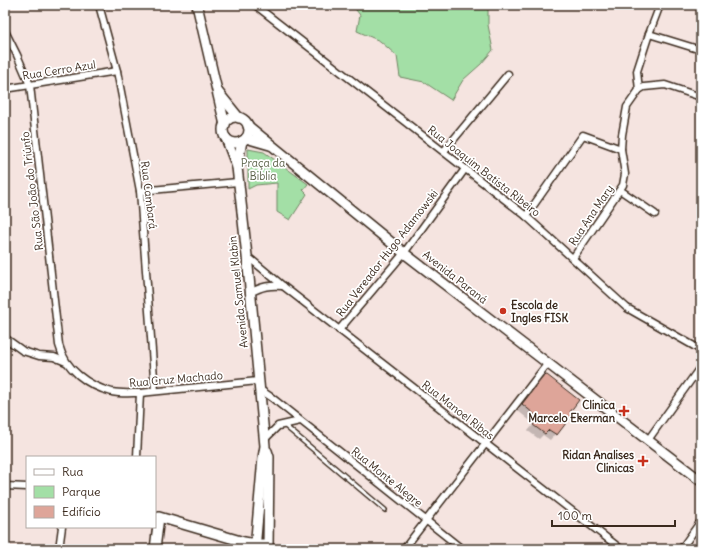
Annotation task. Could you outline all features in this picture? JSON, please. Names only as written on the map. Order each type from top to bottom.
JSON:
[{"type":"main road","points":[[197,5],[225,125],[224,133],[226,138],[234,142],[244,140]]},
{"type":"main road","points":[[216,89],[239,118],[243,119],[248,126],[249,130],[244,140],[237,167]]},
{"type":"main road","points":[[225,125],[230,119],[239,118]]},
{"type":"main road","name":"Avenida Paraná","points":[[248,126],[404,252],[701,482]]},
{"type":"main road","name":"Avenida Samuel Klabin","points":[[226,138],[237,167],[265,443],[269,457],[268,546]]},
{"type":"main road","name":"Avenida Paraná","points":[[244,140],[273,146]]},
{"type":"main road","name":"Avenida Samuel Klabin","points":[[255,547],[265,443]]},
{"type":"main road","points":[[155,549],[157,516],[255,547],[268,546]]},
{"type":"street","name":"Rua Cambará","points":[[99,5],[117,71],[140,191],[155,391]]},
{"type":"street","name":"Rua Joaquim Batista Ribeiro","points":[[255,5],[526,216],[627,308],[701,350]]},
{"type":"street","points":[[660,5],[637,71],[641,89],[665,85],[701,97]]},
{"type":"street","name":"Rua São João do Triúnfo","points":[[5,32],[30,85],[59,344],[62,353]]},
{"type":"street","points":[[649,34],[701,50]]},
{"type":"street","name":"Rua Cerro Azul","points":[[5,89],[117,71]]},
{"type":"street","points":[[444,151],[508,74]]},
{"type":"street","name":"Rua Ana Mary","points":[[573,258],[623,185],[625,174],[621,148],[627,108],[641,89]]},
{"type":"street","points":[[526,216],[583,135],[621,148]]},
{"type":"street","name":"Rua Vereador Hugo Adamowski","points":[[339,330],[404,252],[465,169]]},
{"type":"street","points":[[140,191],[238,182]]},
{"type":"street","points":[[620,190],[655,214]]},
{"type":"street","name":"Rua Manoel Ribas","points":[[247,256],[339,330],[621,549]]},
{"type":"street","points":[[250,292],[260,287],[269,285],[283,286]]},
{"type":"street","points":[[5,338],[23,351],[39,356],[54,357],[66,362]]},
{"type":"street","name":"Rua Cruz Machado","points":[[62,353],[66,362],[87,381],[111,392],[140,393],[259,385]]},
{"type":"street","points":[[404,549],[548,363]]},
{"type":"street","points":[[648,440],[701,366]]},
{"type":"street","name":"Rua Monte Alegre","points":[[259,385],[300,421],[462,549]]},
{"type":"street","points":[[137,456],[140,393]]},
{"type":"street","points":[[265,443],[278,426],[300,421]]},
{"type":"street","points":[[5,486],[26,487]]},
{"type":"street","points":[[681,549],[701,521]]},
{"type":"street","points":[[59,549],[62,528]]},
{"type":"lane","points":[[284,424],[385,510]]},
{"type":"green space","points":[[352,5],[488,5],[488,25],[493,50],[481,64],[463,80],[451,100],[424,82],[400,77],[397,56],[380,41],[357,31],[360,15]]},
{"type":"green space","name":"Praça da Biblia","points":[[248,149],[264,152],[308,184],[303,190],[307,194],[290,220],[277,212],[277,183],[256,185],[248,189]]},
{"type":"building","points":[[547,375],[579,400],[570,412],[573,414],[557,435],[549,430],[545,434],[533,425],[539,418],[522,404],[544,376]]},
{"type":"place","name":"Escola de Ingles FISK","points":[[503,311]]},
{"type":"place","name":"Clinica Marcelo Ekerman","points":[[624,411]]},
{"type":"place","name":"Ridan Analises Clinicas","points":[[643,461]]}]
